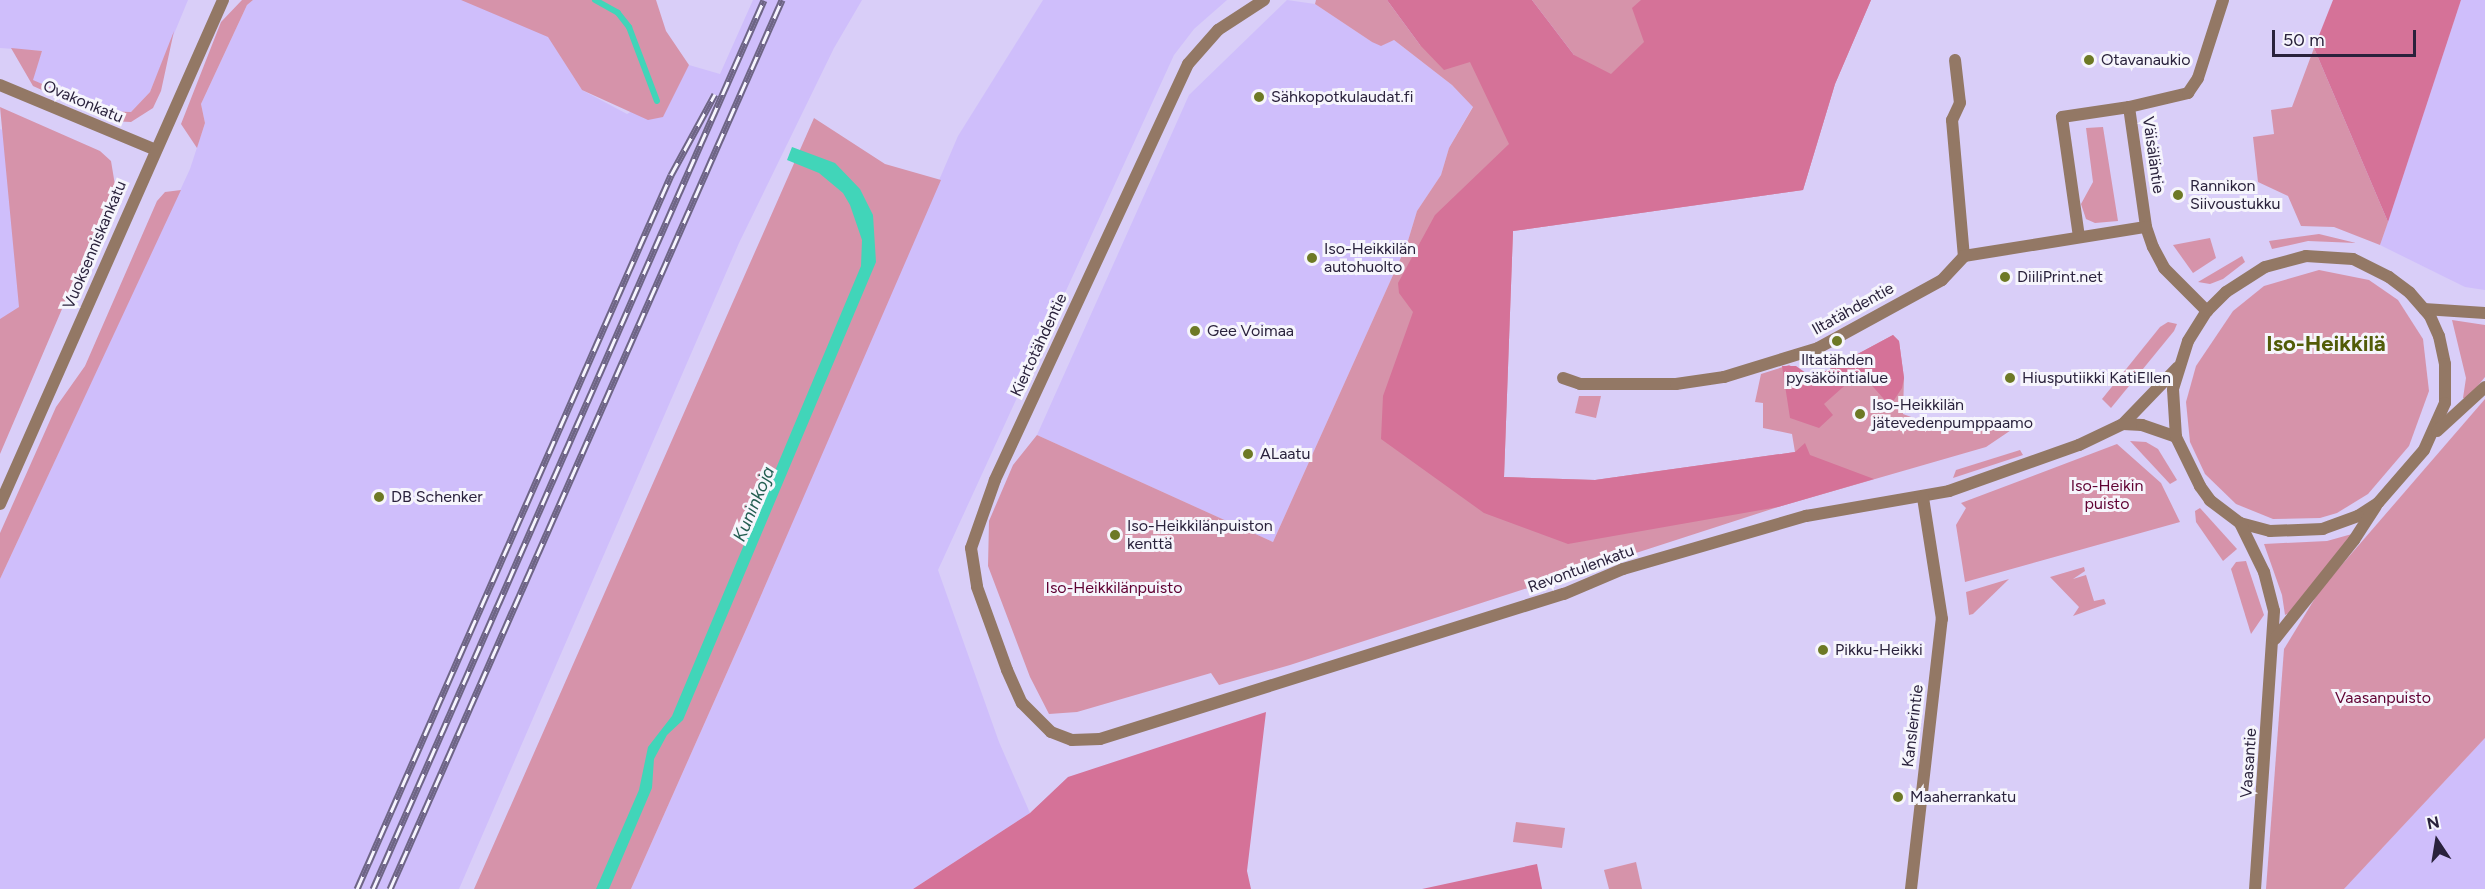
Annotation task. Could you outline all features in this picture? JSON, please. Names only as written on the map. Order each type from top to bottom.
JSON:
[{"type":"street","name":"Vuoksenniskankatu","points":[[0,504],[154,149],[223,0]]},
{"type":"street","name":"Kiertotähdentie","points":[[1051,732],[1022,703],[1007,670],[976,587],[971,548],[995,480],[1188,64],[1218,30],[1264,0]]},
{"type":"street","name":"Väisäläntie","points":[[2207,311],[2164,268],[2146,227],[2129,107],[2180,96],[2193,87],[2223,0]]},
{"type":"street","points":[[1955,60],[1960,103],[1952,120],[1964,256],[2146,227]]},
{"type":"street","name":"Ovakonkatu","points":[[0,85],[154,149]]},
{"type":"street","points":[[2079,237],[2062,117],[2129,107]]},
{"type":"street","points":[[2275,639],[2354,540],[2378,503],[2411,467],[2434,434],[2443,414],[2446,382],[2439,336],[2424,309],[2400,285],[2373,267],[2353,259],[2319,255],[2265,267],[2226,292],[2207,311],[2188,341],[2178,367],[2172,409],[2176,437],[2187,465],[2210,500],[2240,523],[2270,531],[2305,532],[2340,524],[2378,503]]},
{"type":"street","name":"Iltatähdentie","points":[[1563,378],[1580,384],[1676,384],[1749,370],[1818,348],[1942,280],[1964,256]]},
{"type":"street","points":[[2424,309],[2485,313]]},
{"type":"street","name":"Revontulenkatu","points":[[1051,732],[1072,740],[1100,739],[1564,594],[1623,569],[1806,516],[1923,497],[2068,448],[2123,424],[2178,367]]},
{"type":"street","points":[[2434,434],[2485,387]]},
{"type":"street","points":[[2123,424],[2142,425],[2176,437]]},
{"type":"street","name":"Kanslerintie","points":[[1911,889],[1942,619],[1923,497]]},
{"type":"street","name":"Vaasantie","points":[[2240,523],[2270,594],[2275,639],[2255,889]]},
{"type":"shaded area","points":[[0,0],[188,0],[150,92],[131,112],[105,111],[32,80],[42,51],[0,48]]},
{"type":"shaded area","points":[[253,0],[504,0],[534,14],[582,90],[627,114],[677,85],[689,65],[720,74],[753,0],[862,0],[834,48],[739,243],[459,889],[361,889],[712,91],[672,171],[360,889],[0,889],[0,579],[190,169],[205,123],[201,104],[247,5]]},
{"type":"shaded area","points":[[1043,0],[1227,0],[1194,29],[1174,55],[938,570],[999,742],[1030,813],[913,889],[631,889],[749,623],[958,136]]},
{"type":"shaded area","points":[[1287,0],[1315,4],[1372,42],[1394,40],[1452,85],[1473,106],[1449,148],[1441,175],[1417,211],[1407,244],[1273,542],[1037,435],[1189,95]]},
{"type":"shaded area","points":[[1387,0],[1532,0],[1574,55],[1611,74],[1644,42],[1632,8],[1641,0],[1871,0],[1835,84],[1803,190],[1513,231],[1504,477],[1595,480],[1795,452],[1805,443],[1810,455],[1874,479],[1778,507],[1568,544],[1484,513],[1381,439],[1383,396],[1413,312],[1399,293],[1398,283],[1435,215],[1509,144],[1470,62],[1444,70],[1420,45]]},
{"type":"shaded area","points":[[2333,0],[2461,0],[2388,222],[2314,48]]},
{"type":"shaded area","points":[[2461,0],[2485,0],[2485,290],[2465,287],[2380,245]]},
{"type":"shaded area","points":[[0,129],[31,144],[55,231],[0,359]]},
{"type":"shaded area","points":[[792,147],[835,163],[860,189],[873,215],[876,262],[683,720],[667,735],[654,759],[652,788],[609,889],[596,889],[639,790],[648,747],[672,716],[861,266],[862,240],[850,205],[843,193],[819,173],[787,160]]},
{"type":"shaded area","points":[[1893,335],[1899,341],[1904,378],[1902,388],[1890,406],[1860,372],[1824,404],[1833,415],[1819,428],[1790,418],[1782,366],[1796,366],[1813,378]]},
{"type":"shaded area","points":[[1266,712],[1247,871],[1251,889],[913,889],[1030,813],[1068,777]]},
{"type":"shaded area","points":[[2485,738],[2485,889],[2344,889],[2350,882]]},
{"type":"shaded area","points":[[1537,864],[1542,889],[1422,889]]},
{"type":"green space","points":[[242,0],[253,0],[247,5],[201,104],[205,123],[197,148],[181,124],[221,22]]},
{"type":"green space","points":[[461,0],[656,0],[666,31],[689,65],[663,117],[648,120],[582,90],[548,37]]},
{"type":"green space","name":"Iso-Heikkilänpuisto","points":[[1316,0],[1387,0],[1420,45],[1470,62],[1574,55],[1532,0],[1871,0],[1835,84],[1803,190],[1513,231],[1504,477],[1595,480],[1795,452],[1792,434],[1763,428],[1763,403],[1755,402],[1761,374],[1789,365],[1813,378],[1893,335],[1899,341],[1904,378],[1903,414],[1944,429],[2029,418],[1986,447],[1778,507],[1290,665],[1219,685],[1211,673],[1077,712],[1049,714],[1030,677],[988,566],[989,521],[1013,465],[1037,435],[1273,542],[1407,244],[1417,211],[1441,175],[1449,148],[1473,107],[1452,85],[1394,40],[1381,46],[1372,42],[1315,4]]},
{"type":"green space","points":[[174,31],[161,91],[153,108],[131,122],[110,121],[33,86],[11,48],[42,51],[33,80],[105,111],[131,112],[150,92]]},
{"type":"green space","points":[[2314,48],[2388,222],[2380,245],[2334,227],[2301,226],[2288,196],[2258,182],[2253,137],[2274,134],[2271,110],[2292,107]]},
{"type":"green space","points":[[0,107],[100,151],[111,161],[115,185],[0,454],[0,319],[19,307]]},
{"type":"green space","points":[[814,118],[885,164],[941,180],[749,623],[631,889],[474,889]]},
{"type":"green space","points":[[2103,127],[2118,221],[2095,223],[2086,219],[2081,204],[2093,182],[2086,128]]},
{"type":"green space","points":[[181,190],[0,579],[0,533],[56,407],[85,366],[157,201],[165,192]]},
{"type":"green space","points":[[2319,234],[2356,243],[2308,241],[2272,249],[2269,241]]},
{"type":"green space","points":[[2210,238],[2216,258],[2193,273],[2173,245]]},
{"type":"green space","points":[[2242,256],[2245,262],[2223,279],[2210,284],[2198,282]]},
{"type":"green space","points":[[2319,270],[2369,280],[2398,300],[2423,339],[2429,391],[2409,446],[2368,494],[2337,513],[2320,518],[2273,519],[2236,504],[2205,474],[2190,442],[2186,402],[2196,366],[2233,311],[2264,286]]},
{"type":"green space","points":[[2452,320],[2485,325],[2485,377],[2467,399],[2463,398],[2466,378]]},
{"type":"green space","points":[[2168,322],[2177,324],[2174,331],[2111,408],[2102,399],[2160,327]]},
{"type":"green space","points":[[1579,396],[1601,396],[1596,418],[1575,413]]},
{"type":"green space","name":"Vaasanpuisto","points":[[2485,399],[2485,738],[2344,889],[2266,889],[2284,649],[2320,590]]},
{"type":"green space","points":[[2130,441],[2146,442],[2158,449],[2177,480],[2170,484]]},
{"type":"green space","name":"Iso-Heikin puisto","points":[[2117,444],[2161,483],[2180,522],[1965,582],[1956,525],[1966,508],[1961,503]]},
{"type":"green space","points":[[2020,450],[2023,455],[1953,478],[1956,470]]},
{"type":"green space","points":[[2200,508],[2237,549],[2223,561],[2196,522],[2195,511]]},
{"type":"green space","points":[[2352,534],[2289,613],[2285,615],[2282,595],[2264,544],[2327,541]]},
{"type":"green space","points":[[2246,561],[2264,615],[2251,634],[2231,569],[2236,562]]},
{"type":"green space","points":[[2084,567],[2085,571],[2073,579],[2086,575],[2094,601],[2104,599],[2106,604],[2073,616],[2079,607],[2050,577]]},
{"type":"green space","points":[[2009,579],[1973,614],[1969,615],[1966,592]]},
{"type":"green space","points":[[1516,822],[1565,828],[1562,848],[1513,842]]},
{"type":"green space","points":[[1636,862],[1642,889],[1609,889],[1604,870]]},
{"type":"waterway","name":"Kuninkoja","points":[[595,0],[618,13],[629,27],[657,101]]},
{"type":"railway","points":[[373,889],[764,0]]},
{"type":"railway","points":[[390,889],[782,0]]},
{"type":"railway","points":[[357,889],[671,175],[715,94]]},
{"type":"place","name":"Otavanaukio","points":[[2089,60]]},
{"type":"place","name":"Sähkopotkulaudat.fi","points":[[1259,97]]},
{"type":"place","name":"Rannikon Siivoustukku","points":[[2178,195]]},
{"type":"place","name":"Iso-Heikkilän autohuolto","points":[[1312,258]]},
{"type":"place","name":"DiiliPrint.net","points":[[2005,277]]},
{"type":"place","name":"Gee Voimaa","points":[[1195,331]]},
{"type":"place","name":"Iltatähden pysäköintialue","points":[[1837,341]]},
{"type":"place","name":"Hiusputiikki KatiEllen","points":[[2010,378]]},
{"type":"place","name":"Iso-Heikkilän jätevedenpumppaamo","points":[[1860,414]]},
{"type":"place","name":"ALaatu","points":[[1248,454]]},
{"type":"place","name":"DB Schenker","points":[[379,497]]},
{"type":"place","name":"Iso-Heikkilänpuiston kenttä","points":[[1115,535]]},
{"type":"place","name":"Pikku-Heikki","points":[[1823,650]]},
{"type":"place","name":"Maaherrankatu","points":[[1898,797]]},
{"type":"district","name":"Iso-Heikkilä","points":[[2326,344]]}]
